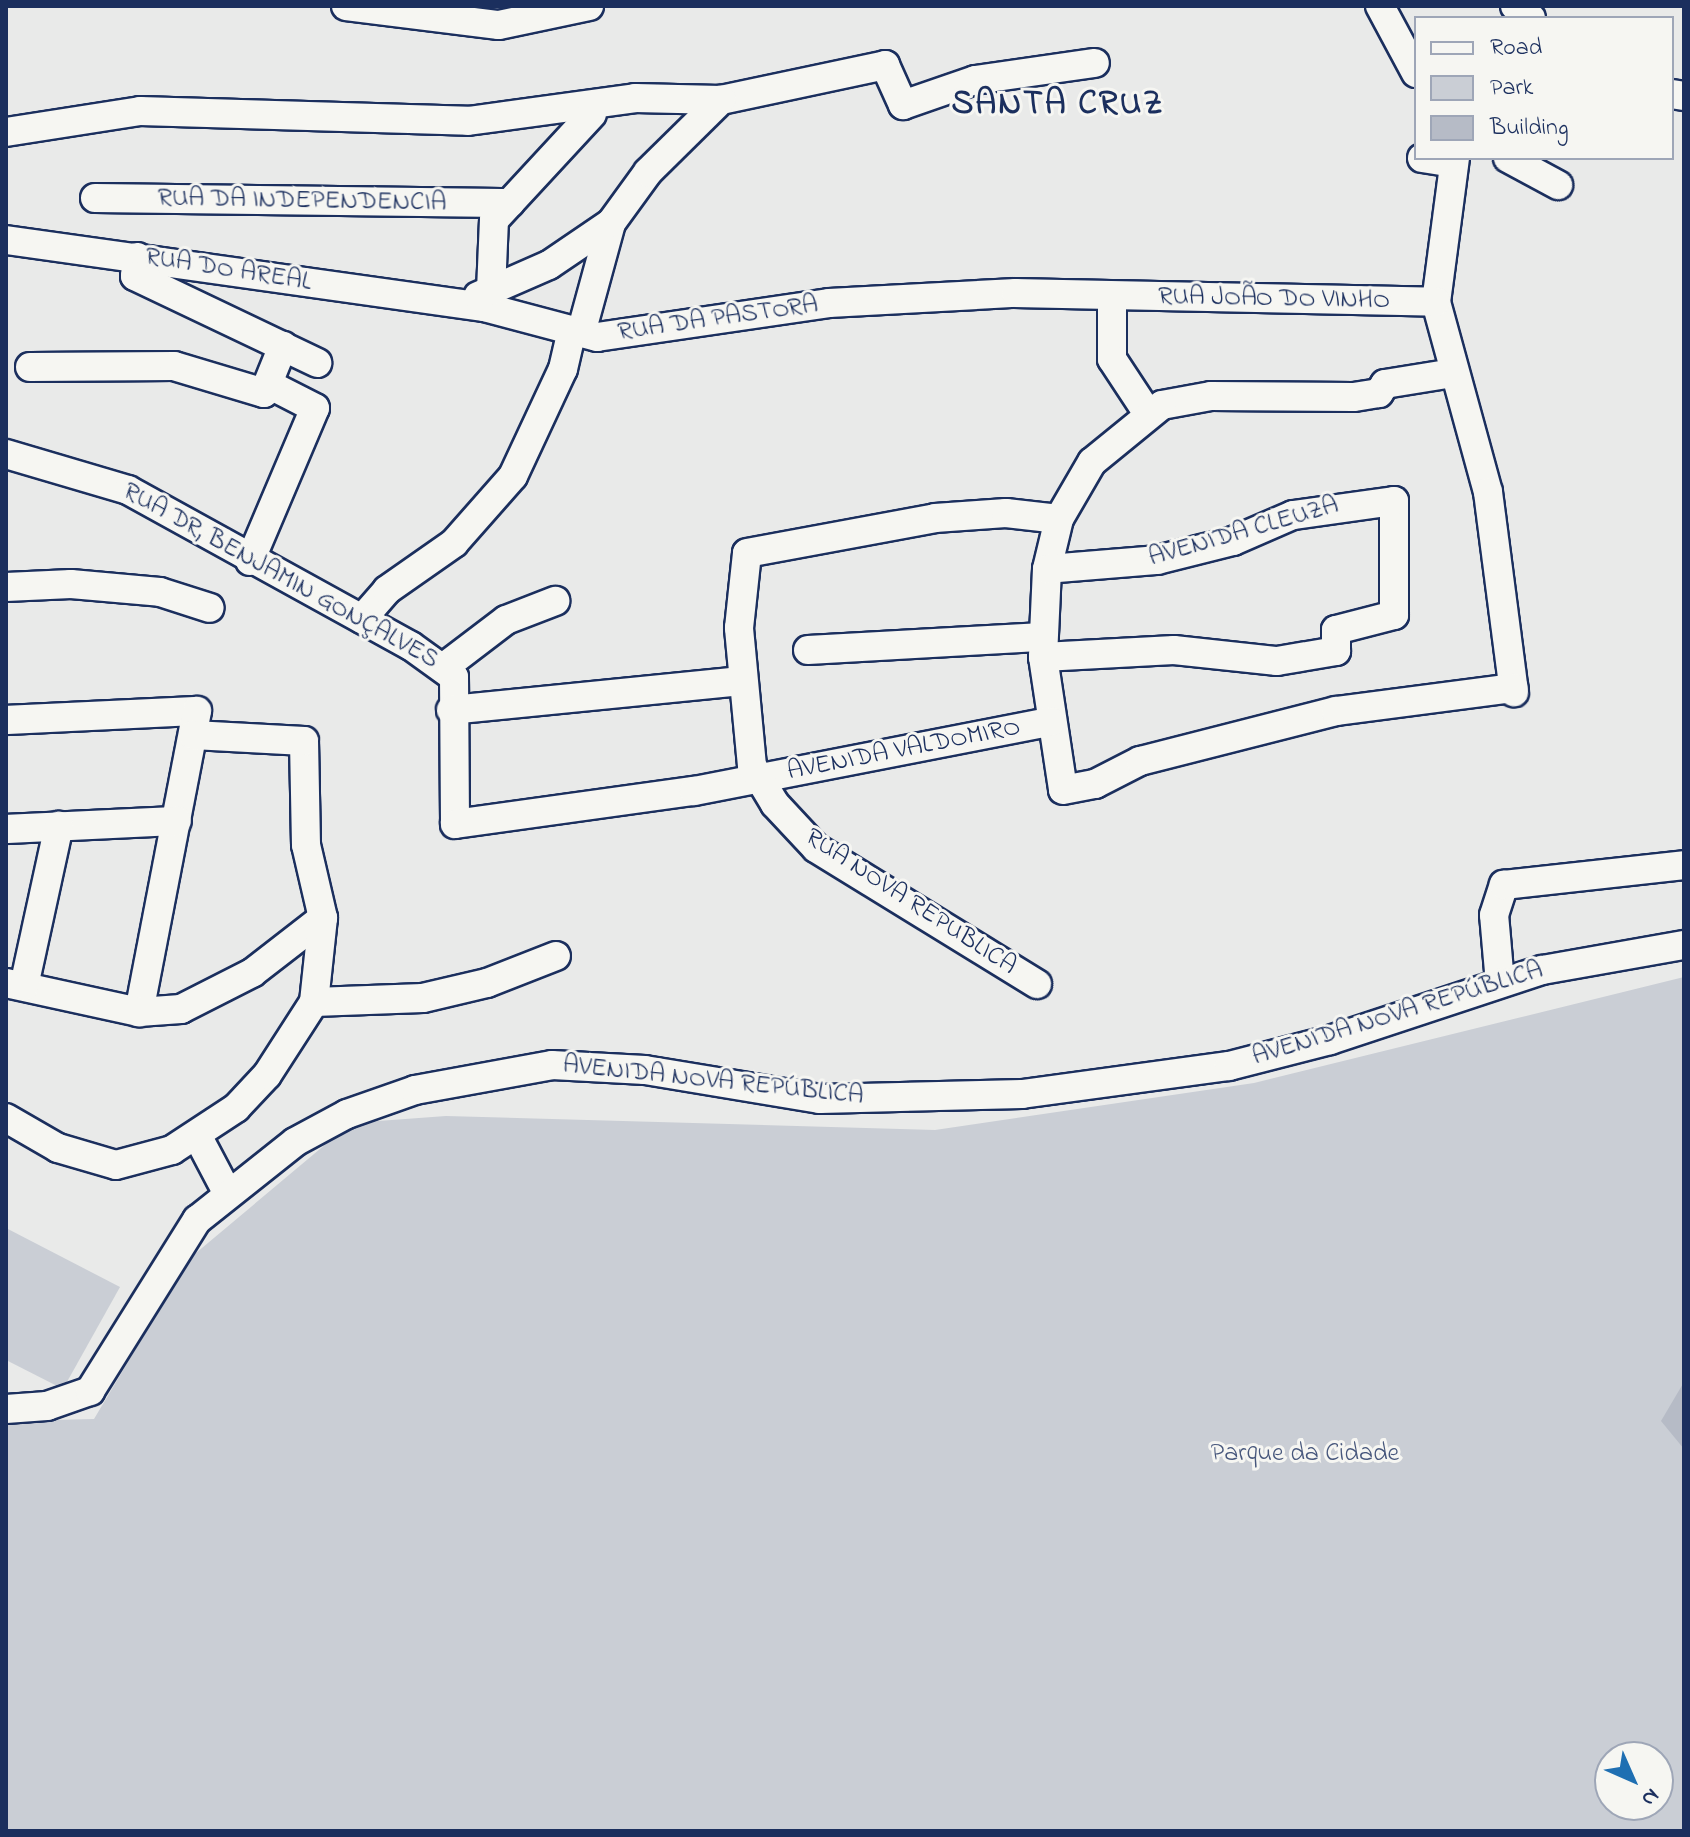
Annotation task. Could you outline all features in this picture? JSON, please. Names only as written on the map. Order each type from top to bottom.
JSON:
[{"type":"street","points":[[346,6],[499,25],[589,6]]},
{"type":"street","points":[[1380,6],[1414,69]]},
{"type":"street","points":[[6,132],[140,111],[468,121],[721,100],[885,65],[903,105],[975,80],[1095,63]]},
{"type":"street","points":[[362,619],[387,590],[454,543],[508,483],[563,369],[611,223],[648,172],[721,100]]},
{"type":"street","points":[[491,291],[494,220],[596,109]]},
{"type":"street","points":[[1453,373],[1385,384],[1379,393],[1211,396],[1147,412],[1092,462],[1059,519],[1047,569],[1043,647],[1050,722],[1063,790],[1095,784],[1140,761],[1336,711],[1514,690],[1497,539],[1436,302],[1454,160]]},
{"type":"street","points":[[1512,160],[1558,185]]},
{"type":"street","name":"RUA DA INDEPENDENCIA","points":[[95,198],[510,203]]},
{"type":"street","points":[[450,305],[549,265],[611,223]]},
{"type":"street","name":"RUA DO AREAL","points":[[6,240],[450,305]]},
{"type":"street","points":[[137,257],[135,276],[317,363]]},
{"type":"street","name":"RUA DA PASTORA","points":[[450,305],[523,314],[577,331],[635,335],[829,303],[989,295],[1112,298]]},
{"type":"street","points":[[1112,298],[1112,359],[1147,412]]},
{"type":"street","name":"RUA JOÃO DO VINHO","points":[[1112,298],[1436,302]]},
{"type":"street","points":[[30,367],[163,366],[264,393],[283,346]]},
{"type":"street","points":[[250,561],[315,408],[268,384]]},
{"type":"street","name":"RUA DR, BENJAMIN GONÇALVES","points":[[6,454],[128,490],[250,561],[362,619],[443,668],[457,686],[451,710],[455,824]]},
{"type":"street","name":"AVENIDA CLEUZA","points":[[1043,647],[1174,650],[1298,659],[1336,651],[1336,630],[1394,615],[1394,501],[1293,515],[1233,541],[1157,560],[1047,569]]},
{"type":"street","points":[[758,780],[743,681],[739,628],[747,553],[935,518],[1016,513],[1059,519]]},
{"type":"street","points":[[6,587],[71,584],[145,591],[210,608]]},
{"type":"street","points":[[443,668],[506,620],[555,601]]},
{"type":"street","points":[[808,650],[1043,647]]},
{"type":"street","points":[[451,710],[743,681]]},
{"type":"street","points":[[6,720],[195,723],[304,741],[303,820],[323,918],[314,1002],[267,1075],[198,1137],[142,1161],[116,1165],[58,1148],[6,1118]]},
{"type":"street","name":"AVENIDA VALDOMIRO","points":[[455,824],[758,780],[1050,722]]},
{"type":"street","points":[[139,1012],[195,723]]},
{"type":"street","name":"RUA NOVA REPUBLICA","points":[[758,780],[816,848],[1037,984]]},
{"type":"street","points":[[6,829],[177,821]]},
{"type":"street","points":[[59,826],[15,984],[139,1012],[205,1000],[323,918]]},
{"type":"street","points":[[1500,983],[1494,915],[1504,885],[1684,865]]},
{"type":"street","name":"AVENIDA NOVA REPÚBLICA","points":[[6,1409],[47,1406],[90,1391],[117,1356],[178,1243],[228,1194],[295,1142],[347,1114],[415,1090],[516,1068],[645,1070],[820,1099],[1022,1094],[1229,1066],[1330,1040],[1569,962],[1684,945]]},
{"type":"street","points":[[314,1002],[423,998],[487,983],[556,956]]},
{"type":"street","points":[[198,1137],[228,1194]]},
{"type":"green space","name":"Parque da Cidade","points":[[1684,977],[1684,1831],[6,1831],[6,1421],[94,1419],[190,1258],[351,1123],[446,1116],[935,1130],[1254,1083]]},
{"type":"green space","points":[[6,1228],[120,1287],[63,1389],[6,1360]]},
{"type":"building","points":[[1684,1382],[1684,1449],[1661,1421]]},
{"type":"district","name":"SANTA CRUZ","points":[[1058,106]]}]
